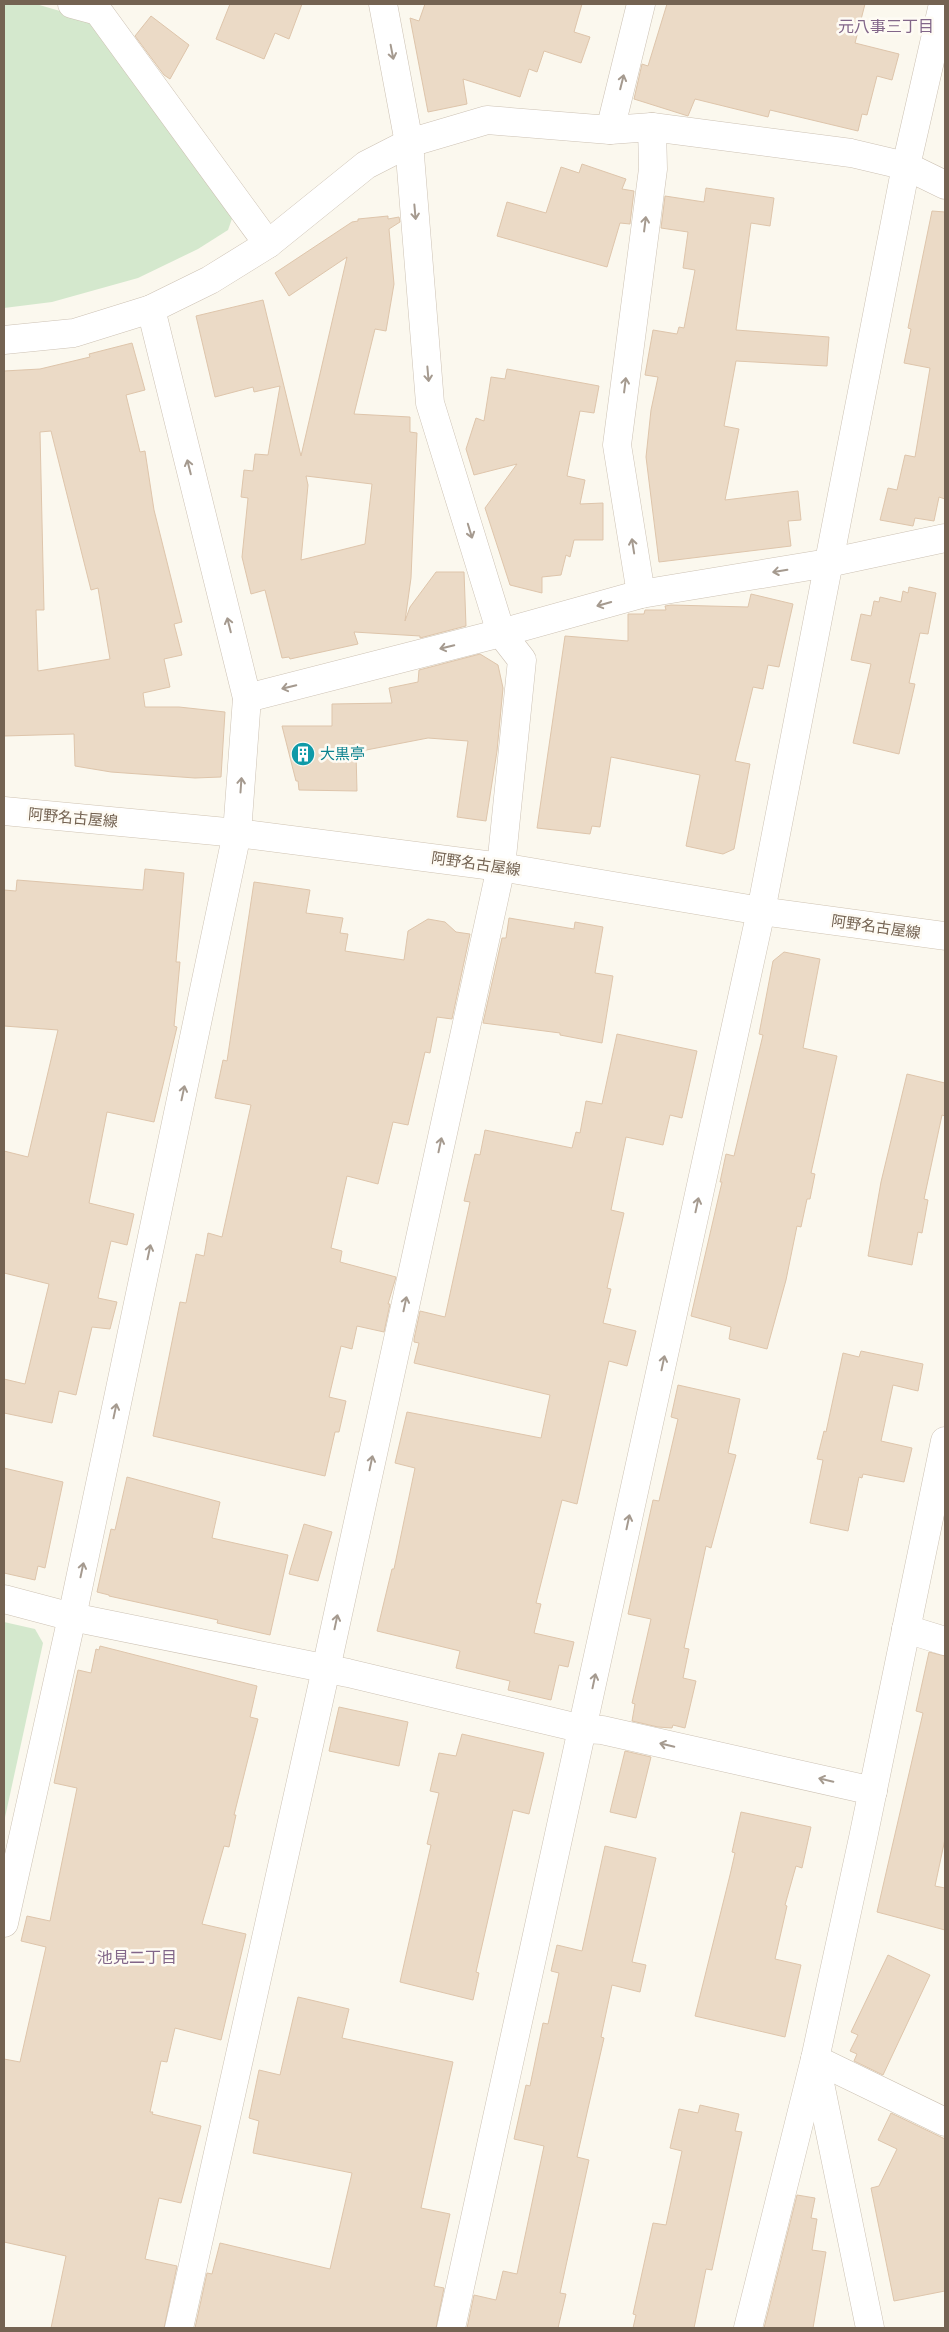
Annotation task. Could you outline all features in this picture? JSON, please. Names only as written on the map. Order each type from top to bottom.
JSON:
[{"type":"street","points":[[72,4],[98,12],[268,244]]},
{"type":"street","points":[[179,2328],[326,1669],[501,867],[522,660],[501,633],[430,403],[409,143],[383,4]]},
{"type":"street","points":[[610,130],[641,4]]},
{"type":"street","points":[[451,2328],[761,911],[906,166],[943,4]]},
{"type":"street","points":[[4,340],[74,333],[151,309],[210,280],[268,244],[366,165],[409,143],[488,120],[610,130],[652,127],[851,153],[906,166],[945,184]]},
{"type":"street","points":[[641,594],[617,445],[652,169],[652,127]]},
{"type":"street","points":[[4,1923],[72,1617],[237,833],[247,698],[151,309]]},
{"type":"street","points":[[247,698],[501,633],[641,594],[828,563],[945,538]]},
{"type":"street","name":"阿野名古屋線","points":[[4,811],[237,833],[501,867],[761,911],[945,936]]},
{"type":"street","points":[[748,2328],[815,2059],[873,1791],[945,1441]]},
{"type":"street","points":[[4,1599],[72,1617],[326,1669],[583,1729],[602,1730],[873,1791]]},
{"type":"street","points":[[906,1630],[945,1641]]},
{"type":"street","points":[[815,2059],[945,2122]]},
{"type":"street","points":[[815,2059],[870,2328]]},
{"type":"green space","points":[[4,4],[36,4],[94,21],[234,213],[228,230],[198,249],[138,278],[52,302],[4,308]]},
{"type":"green space","points":[[4,1622],[35,1629],[43,1643],[4,1822]]},
{"type":"building","points":[[230,4],[302,4],[289,39],[275,33],[264,59],[216,39]]},
{"type":"building","points":[[425,4],[582,4],[574,32],[590,37],[581,63],[544,51],[537,72],[529,69],[520,97],[463,79],[467,104],[428,112],[410,18],[419,21]]},
{"type":"building","points":[[667,4],[865,4],[855,43],[899,54],[892,80],[877,76],[867,115],[862,114],[858,131],[770,110],[768,117],[695,99],[688,116],[634,99],[642,64],[648,66]]},
{"type":"building","points":[[151,16],[189,45],[170,79],[164,75],[135,36]]},
{"type":"building","points":[[582,164],[626,179],[622,189],[634,191],[630,224],[620,223],[607,267],[497,236],[507,202],[546,213],[561,167],[579,173]]},
{"type":"building","points":[[706,188],[774,198],[770,226],[751,223],[736,330],[829,337],[827,366],[736,361],[724,426],[739,429],[725,500],[798,491],[801,520],[788,521],[791,546],[659,562],[646,457],[651,410],[658,377],[645,375],[653,330],[677,334],[679,327],[684,328],[695,270],[683,268],[688,232],[661,228],[665,196],[704,202]]},
{"type":"building","points":[[932,211],[945,212],[945,499],[939,497],[934,521],[915,518],[913,526],[880,520],[888,488],[897,490],[905,455],[915,457],[930,368],[904,363],[911,329],[908,328]]},
{"type":"building","points":[[388,216],[388,219],[399,217],[400,222],[389,229],[394,284],[386,331],[375,329],[354,414],[410,417],[410,432],[417,433],[411,578],[405,621],[410,607],[436,572],[464,572],[466,626],[420,638],[420,636],[354,632],[358,644],[290,659],[289,657],[282,658],[265,590],[251,594],[242,557],[248,498],[241,497],[244,470],[253,471],[255,454],[268,455],[280,386],[254,392],[253,387],[215,397],[196,316],[263,300],[301,456],[347,257],[289,296],[275,273],[352,222],[358,221],[358,219]],"holes":[[[306,476],[372,484],[365,544],[301,560],[308,485]]]},
{"type":"building","points":[[132,343],[145,390],[126,395],[140,452],[145,451],[154,510],[182,622],[174,624],[182,655],[164,659],[170,687],[143,693],[145,707],[179,707],[225,712],[221,777],[195,778],[111,772],[75,766],[74,734],[4,736],[4,371],[40,369],[90,357],[89,354]],"holes":[[[51,431],[91,590],[98,588],[110,659],[38,671],[36,610],[44,610],[40,432]]]},
{"type":"building","points":[[507,369],[599,386],[594,413],[580,411],[567,476],[585,480],[580,504],[603,503],[603,540],[574,540],[570,557],[566,555],[561,575],[542,577],[542,593],[510,585],[485,508],[517,464],[474,475],[466,449],[476,418],[484,421],[491,377],[505,379]]},
{"type":"building","points":[[909,587],[936,593],[928,634],[920,633],[909,683],[915,684],[899,754],[853,743],[871,664],[851,660],[861,614],[871,616],[874,601],[879,602],[880,597],[901,602],[903,591],[908,593]]},
{"type":"building","points":[[751,594],[793,604],[779,667],[768,665],[763,689],[753,687],[735,761],[750,764],[734,849],[723,854],[686,846],[700,775],[611,757],[600,827],[592,826],[590,834],[537,828],[565,636],[628,641],[628,614],[644,614],[645,610],[666,610],[665,606],[671,605],[748,607]]},
{"type":"building","points":[[480,654],[498,665],[503,688],[497,751],[486,821],[457,817],[468,741],[428,738],[356,752],[357,791],[299,790],[282,726],[332,726],[332,704],[392,703],[389,688],[418,682],[419,670]]},
{"type":"building","points":[[145,869],[184,873],[176,962],[180,962],[174,1026],[177,1027],[154,1122],[107,1112],[89,1203],[134,1214],[127,1245],[111,1241],[98,1298],[117,1302],[110,1329],[92,1327],[76,1395],[59,1391],[52,1423],[4,1413],[4,1379],[25,1384],[49,1284],[4,1273],[4,1151],[28,1157],[58,1030],[4,1026],[4,890],[16,891],[17,880],[143,890]]},
{"type":"building","points":[[254,882],[310,890],[306,913],[343,918],[340,933],[348,934],[345,951],[404,960],[408,931],[428,919],[445,922],[456,932],[470,934],[452,1019],[437,1017],[430,1053],[425,1052],[408,1125],[393,1122],[378,1184],[347,1176],[331,1248],[342,1251],[340,1262],[396,1277],[388,1304],[390,1304],[384,1332],[357,1326],[352,1349],[341,1346],[329,1397],[346,1401],[339,1432],[335,1432],[325,1476],[153,1436],[180,1302],[186,1303],[196,1254],[204,1256],[208,1233],[222,1237],[251,1105],[215,1098],[223,1060],[227,1061]]},
{"type":"building","points":[[509,918],[574,929],[575,922],[603,927],[595,973],[613,976],[602,1043],[560,1035],[560,1033],[483,1023],[502,938],[506,938]]},
{"type":"building","points":[[784,952],[820,959],[803,1048],[837,1056],[811,1173],[815,1174],[810,1199],[807,1199],[801,1227],[797,1226],[786,1280],[767,1349],[729,1339],[731,1327],[691,1316],[722,1182],[720,1182],[726,1154],[734,1156],[763,1035],[759,1034],[773,961]]},
{"type":"building","points":[[617,1034],[697,1051],[682,1118],[670,1115],[663,1145],[626,1137],[611,1210],[624,1213],[607,1288],[611,1289],[603,1323],[636,1331],[627,1366],[609,1361],[577,1504],[562,1500],[536,1603],[541,1604],[534,1633],[574,1642],[568,1667],[559,1665],[551,1700],[508,1690],[510,1681],[456,1668],[460,1651],[377,1631],[392,1569],[394,1569],[415,1468],[395,1463],[407,1412],[541,1438],[550,1395],[414,1363],[419,1343],[414,1342],[414,1339],[420,1311],[445,1317],[470,1202],[464,1201],[475,1154],[480,1155],[485,1130],[572,1148],[576,1132],[580,1133],[586,1101],[602,1104]]},
{"type":"building","points":[[907,1074],[945,1083],[945,1116],[942,1115],[924,1199],[928,1200],[922,1233],[918,1232],[912,1265],[868,1256],[881,1182]]},
{"type":"building","points":[[861,1351],[923,1364],[918,1391],[893,1385],[881,1441],[912,1448],[904,1482],[863,1474],[862,1478],[859,1477],[848,1531],[810,1523],[823,1460],[817,1459],[824,1431],[826,1432],[843,1353],[859,1357]]},
{"type":"building","points":[[678,1385],[740,1399],[728,1453],[736,1455],[711,1548],[706,1546],[684,1648],[689,1649],[683,1678],[696,1681],[685,1728],[673,1725],[672,1728],[658,1727],[632,1721],[635,1704],[632,1703],[651,1619],[628,1614],[653,1500],[659,1501],[678,1419],[671,1417]]},
{"type":"building","points":[[4,1468],[63,1482],[45,1568],[38,1566],[35,1580],[4,1573]]},
{"type":"building","points":[[127,1477],[220,1502],[212,1538],[288,1555],[270,1635],[217,1623],[218,1620],[97,1592],[111,1529],[115,1530]]},
{"type":"building","points":[[304,1524],[332,1532],[318,1581],[289,1574]]},
{"type":"building","points":[[100,1646],[257,1686],[250,1717],[258,1719],[234,1815],[236,1815],[229,1847],[224,1846],[202,1924],[246,1934],[221,2040],[175,2028],[167,2062],[161,2061],[150,2112],[201,2126],[181,2203],[159,2198],[145,2259],[177,2266],[164,2328],[51,2328],[66,2256],[4,2242],[4,2059],[20,2062],[46,1947],[21,1941],[27,1916],[50,1921],[77,1788],[54,1783],[78,1670],[91,1673],[96,1649],[99,1650]]},
{"type":"building","points":[[929,1652],[945,1656],[945,1839],[935,1886],[945,1888],[945,1930],[877,1912],[923,1713],[916,1711]]},
{"type":"building","points":[[339,1707],[408,1722],[399,1766],[329,1751]]},
{"type":"building","points":[[462,1734],[544,1753],[529,1814],[513,1810],[476,1972],[479,1973],[473,2000],[400,1982],[431,1845],[427,1844],[439,1793],[430,1791],[439,1753],[456,1756]]},
{"type":"building","points":[[625,1751],[651,1757],[636,1818],[610,1812]]},
{"type":"building","points":[[741,1812],[811,1827],[802,1868],[796,1866],[785,1905],[787,1906],[775,1959],[801,1965],[785,2037],[695,2016],[735,1853],[732,1852]]},
{"type":"building","points":[[605,1846],[656,1858],[632,1962],[646,1965],[640,1992],[612,1985],[601,2037],[604,2038],[577,2157],[589,2160],[560,2293],[566,2294],[558,2328],[467,2328],[474,2295],[496,2300],[503,2271],[517,2274],[544,2146],[514,2139],[526,2085],[530,2086],[543,2023],[548,2024],[559,1973],[551,1971],[557,1945],[582,1951]]},
{"type":"building","points":[[888,1955],[930,1975],[883,2075],[854,2061],[857,2054],[850,2051],[858,2035],[851,2032]]},
{"type":"building","points":[[298,1997],[349,2009],[342,2038],[453,2062],[421,2208],[450,2214],[434,2286],[444,2288],[436,2328],[195,2328],[207,2273],[212,2274],[220,2243],[330,2269],[352,2173],[253,2153],[259,2121],[249,2118],[259,2070],[280,2075]]},
{"type":"building","points":[[700,2105],[739,2114],[735,2131],[742,2132],[712,2270],[706,2269],[694,2328],[633,2328],[636,2315],[633,2314],[653,2223],[666,2225],[682,2151],[670,2148],[679,2109],[698,2113]]},
{"type":"building","points":[[891,2113],[945,2139],[945,2291],[894,2301],[871,2188],[879,2186],[897,2149],[878,2140]]},
{"type":"building","points":[[797,2195],[815,2198],[811,2218],[817,2219],[812,2250],[826,2252],[813,2328],[764,2328]]},
{"type":"place","name":"大黒亭","points":[[303,754]]},
{"type":"district","name":"元八事三丁目","points":[[886,26]]},
{"type":"district","name":"池見二丁目","points":[[137,1957]]}]
